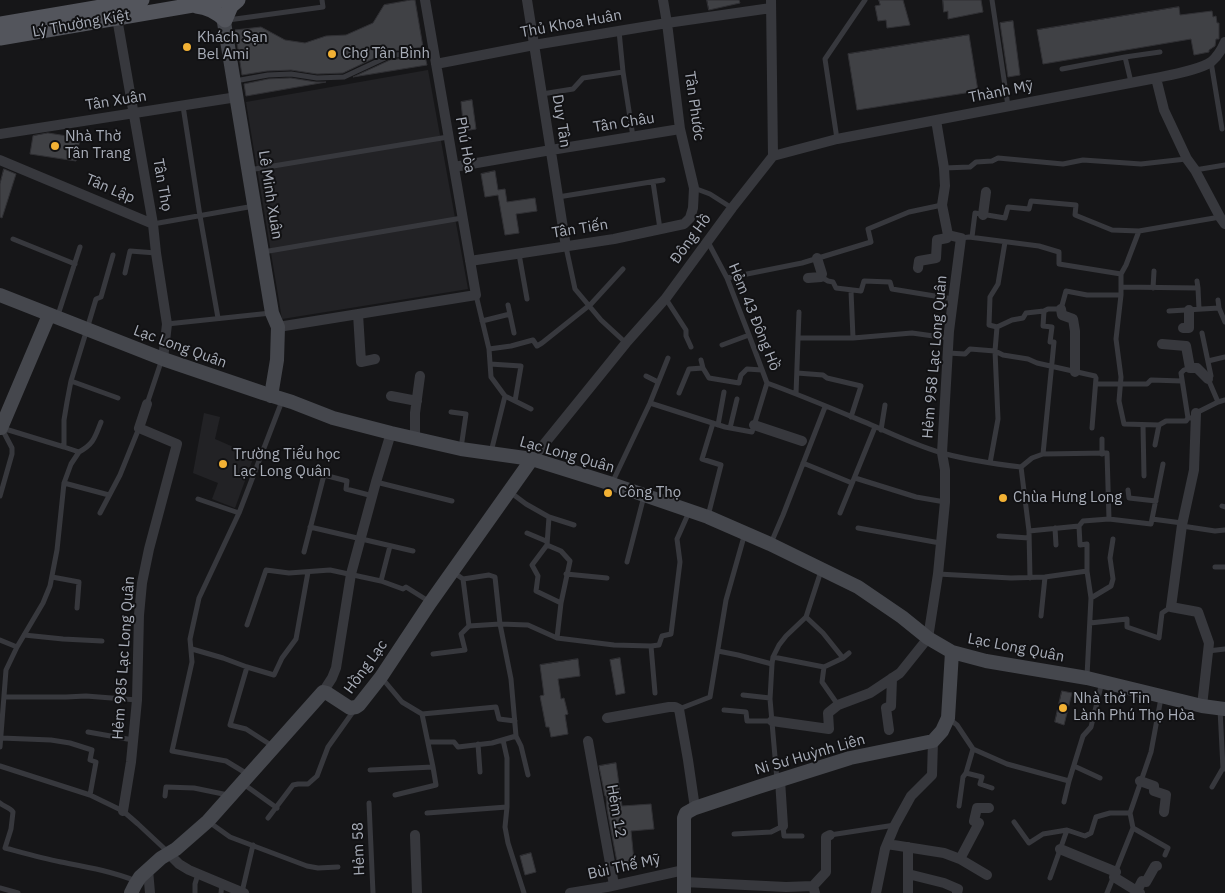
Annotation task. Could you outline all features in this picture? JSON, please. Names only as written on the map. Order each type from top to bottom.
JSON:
[{"type":"main road","name":"Lý Thường Kiệt","points":[[0,24],[142,0]]},
{"type":"main road","name":"Lý Thường Kiệt","points":[[0,38],[221,0]]},
{"type":"main road","points":[[192,5],[212,11],[225,20],[228,11],[238,0]]},
{"type":"street","name":"Lê Minh Xuân","points":[[221,0],[272,313],[278,327],[277,398]]},
{"type":"street","name":"Phú Hòa","points":[[425,0],[476,295]]},
{"type":"street","name":"Duy Tân","points":[[527,0],[566,247]]},
{"type":"street","name":"Tân Phước","points":[[663,0],[680,129],[694,188],[691,216]]},
{"type":"street","name":"Thủ Khoa Huân","points":[[436,64],[534,44],[771,4]]},
{"type":"street","points":[[771,4],[773,156]]},
{"type":"street","name":"Tân Thọ","points":[[116,18],[153,224],[167,324],[163,359]]},
{"type":"street","name":"Thành Mỹ","points":[[773,156],[837,139],[1156,78],[1200,67],[1210,62],[1224,48]]},
{"type":"street","points":[[1156,78],[1164,110],[1187,159],[1223,219]]},
{"type":"street","name":"Tân Xuân","points":[[0,134],[237,97]]},
{"type":"street","points":[[936,120],[944,168],[945,186],[942,205],[948,236]]},
{"type":"street","name":"Tân Châu","points":[[454,167],[680,129]]},
{"type":"street","name":"Đông Hồ","points":[[532,459],[626,343],[666,298],[773,156]]},
{"type":"street","name":"Tân Lập","points":[[0,160],[153,224]]},
{"type":"street","points":[[983,215],[986,192]]},
{"type":"street","name":"Tân Tiến","points":[[470,261],[614,239],[684,224],[691,216]]},
{"type":"street","points":[[918,268],[919,261],[936,258],[937,240],[948,236],[967,237]]},
{"type":"street","name":"Hẻm 958 Lạc Long Quân","points":[[928,638],[938,574],[945,502],[945,470],[942,453],[948,338],[953,299],[967,237]]},
{"type":"street","points":[[808,278],[821,277],[822,274],[817,258]]},
{"type":"street","name":"Lạc Long Quân","points":[[0,295],[163,359],[332,418],[461,449],[532,459],[708,517],[770,544],[858,587],[902,617],[928,638],[952,652],[986,661],[1087,678],[1202,706],[1222,709]]},
{"type":"street","points":[[278,327],[476,295]]},
{"type":"street","points":[[1061,309],[1062,315],[1073,319],[1075,331],[1075,372]]},
{"type":"street","points":[[1183,328],[1189,328],[1194,309]]},
{"type":"street","points":[[358,314],[361,362],[375,359]]},
{"type":"street","points":[[1,428],[53,317]]},
{"type":"street","points":[[1162,344],[1186,346],[1190,368],[1197,368],[1208,379]]},
{"type":"street","points":[[416,439],[415,413],[420,376]]},
{"type":"street","points":[[391,396],[417,401]]},
{"type":"street","points":[[139,428],[148,404]]},
{"type":"street","points":[[1194,417],[1194,470],[1182,524],[1171,607],[1198,612],[1209,643],[1202,706]]},
{"type":"street","name":"Hẻm 985 Lạc Long Quân","points":[[123,811],[138,700],[139,615],[142,583],[149,549],[177,444],[139,428]]},
{"type":"street","points":[[753,428],[802,441]]},
{"type":"street","points":[[323,692],[336,668],[352,574],[391,433]]},
{"type":"street","name":"Hồng Lạc","points":[[134,887],[161,858],[169,854],[208,821],[323,692],[350,708],[356,708],[381,677],[430,603],[457,575],[532,459]]},
{"type":"street","points":[[772,721],[829,729],[828,713],[838,705],[870,692],[900,673],[928,638]]},
{"type":"street","points":[[876,893],[884,849],[895,825],[912,796],[932,775],[933,741],[942,731],[948,718],[952,652]]},
{"type":"street","points":[[889,730],[886,708],[891,706],[892,678]]},
{"type":"street","points":[[607,718],[669,707],[679,709],[695,808],[688,812],[684,818],[684,882]]},
{"type":"street","name":"Hẻm 12","points":[[588,741],[618,887]]},
{"type":"street","name":"Ni Sư Huỳnh Liên","points":[[695,808],[850,758],[933,741]]},
{"type":"street","points":[[778,780],[783,826]]},
{"type":"street","points":[[1140,781],[1154,786],[1154,791],[1166,795],[1164,812]]},
{"type":"street","points":[[960,859],[979,823],[974,821],[977,808],[989,808]]},
{"type":"street","points":[[415,835],[416,893]]},
{"type":"street","points":[[814,890],[826,872],[826,838],[830,835]]},
{"type":"street","points":[[887,844],[944,853],[960,859],[986,875]]},
{"type":"street","points":[[908,848],[908,893]]},
{"type":"street","points":[[1060,849],[1115,875],[1139,892],[1142,881],[1146,882],[1155,866],[1157,866]]},
{"type":"street","points":[[169,854],[179,864],[221,888],[243,892]]},
{"type":"street","points":[[148,870],[150,893]]},
{"type":"street","points":[[908,874],[944,882],[958,889],[957,893]]},
{"type":"street","name":"Bùi Thế Mỹ","points":[[570,893],[684,882],[734,888],[814,890]]},
{"type":"lane","points":[[225,20],[323,7],[322,0]]},
{"type":"lane","points":[[837,139],[824,59],[865,0]]},
{"type":"lane","points":[[992,0],[1008,106]]},
{"type":"lane","points":[[619,30],[633,137]]},
{"type":"lane","points":[[235,81],[268,75],[291,74],[317,78],[344,77],[389,56],[433,50]]},
{"type":"lane","points":[[1062,69],[1160,52]]},
{"type":"lane","points":[[1125,57],[1132,83]]},
{"type":"lane","points":[[1210,62],[1222,128]]},
{"type":"lane","points":[[542,94],[573,89],[583,78],[623,72]]},
{"type":"lane","points":[[183,105],[218,318]]},
{"type":"lane","points":[[249,170],[448,137]]},
{"type":"lane","points":[[944,168],[970,167],[976,162],[998,158],[1063,164],[1083,160],[1141,164],[1187,159]]},
{"type":"lane","points":[[1195,170],[1225,165]]},
{"type":"lane","points":[[558,198],[663,180]]},
{"type":"lane","points":[[653,182],[660,203],[660,229]]},
{"type":"lane","points":[[694,188],[710,194],[732,208]]},
{"type":"lane","points":[[1121,274],[1059,264],[1059,252],[1039,246],[967,237],[975,214],[1005,218],[1008,207],[1029,209],[1031,201],[1076,205],[1075,215],[1112,230],[1139,230],[1223,219]]},
{"type":"lane","points":[[727,278],[802,263],[871,242],[868,229],[909,212],[942,205]]},
{"type":"lane","points":[[153,224],[255,206]]},
{"type":"lane","points":[[263,252],[462,218]]},
{"type":"lane","points":[[1139,230],[1121,274],[1121,295],[1116,339],[1121,384],[1119,401],[1124,424],[1159,426],[1166,421],[1186,421],[1218,402],[1225,400]]},
{"type":"lane","points":[[13,239],[75,264]]},
{"type":"lane","name":"Hẻm 43 Đông Hồ","points":[[708,242],[727,278],[766,383],[753,428]]},
{"type":"lane","points":[[1005,242],[998,284],[990,297],[989,325],[997,327],[1012,320],[1023,318],[1026,313],[1061,309],[1066,291],[1087,295],[1121,295]]},
{"type":"lane","points":[[53,317],[80,247]]},
{"type":"lane","points":[[566,247],[575,289],[600,320],[626,343]]},
{"type":"lane","points":[[125,273],[130,251],[156,253]]},
{"type":"lane","points":[[519,254],[527,299]]},
{"type":"lane","points":[[64,448],[64,420],[71,381],[96,299],[101,297],[114,255]]},
{"type":"lane","points":[[489,349],[533,340],[536,346],[542,344],[589,305],[623,269]]},
{"type":"lane","points":[[1153,288],[1154,271]]},
{"type":"lane","points":[[821,277],[833,282],[836,288],[851,291],[861,292],[864,281],[890,282],[892,289],[953,299]]},
{"type":"lane","points":[[1194,309],[1198,288],[1197,281]]},
{"type":"lane","points":[[1121,287],[1198,288]]},
{"type":"lane","points":[[851,291],[853,338]]},
{"type":"lane","points":[[476,295],[489,349],[492,377],[505,396],[531,409]]},
{"type":"lane","points":[[666,298],[686,330],[686,336],[691,347]]},
{"type":"lane","points":[[1218,300],[1225,322]]},
{"type":"lane","points":[[508,305],[514,333]]},
{"type":"lane","points":[[1169,311],[1219,308]]},
{"type":"lane","points":[[1043,454],[1054,342],[1050,342],[1052,327],[1043,326],[1044,310]]},
{"type":"lane","points":[[796,394],[799,312]]},
{"type":"lane","points":[[167,324],[272,313]]},
{"type":"lane","points":[[482,321],[510,314]]},
{"type":"lane","points":[[990,463],[998,419],[995,351],[997,327]]},
{"type":"lane","points":[[799,338],[853,338],[912,332],[948,338]]},
{"type":"lane","points":[[1202,333],[1211,376],[1208,379],[1218,402]]},
{"type":"lane","points":[[722,345],[749,335]]},
{"type":"lane","points":[[947,353],[965,354],[970,349],[995,351],[1003,355],[1028,359],[1052,367],[1095,376],[1092,428]]},
{"type":"lane","points":[[1208,361],[1225,357]]},
{"type":"lane","points":[[612,484],[650,403],[668,358]]},
{"type":"lane","points":[[148,404],[163,359]]},
{"type":"lane","points":[[701,360],[709,378],[739,383],[741,375],[747,369],[762,370]]},
{"type":"lane","points":[[490,364],[521,366],[515,401]]},
{"type":"lane","points":[[679,393],[690,369],[703,368]]},
{"type":"lane","points":[[1190,368],[1181,373],[1194,417]]},
{"type":"lane","points":[[797,372],[823,375],[826,378],[861,386],[851,417]]},
{"type":"lane","points":[[646,376],[658,382]]},
{"type":"lane","points":[[1096,384],[1147,384],[1151,380],[1182,381]]},
{"type":"lane","points":[[71,381],[118,398]]},
{"type":"lane","points":[[766,383],[906,441],[942,453],[1021,467],[1032,458],[1043,454],[1104,454]]},
{"type":"lane","points":[[708,517],[721,465],[702,459],[716,424],[724,392]]},
{"type":"lane","points":[[491,452],[505,396]]},
{"type":"lane","points":[[277,398],[239,513],[199,598],[190,639],[192,662],[172,751],[226,761],[277,808]]},
{"type":"lane","points":[[730,428],[737,399]]},
{"type":"lane","points":[[650,403],[730,428],[753,428]]},
{"type":"lane","points":[[881,430],[885,405]]},
{"type":"lane","points":[[770,544],[825,407]]},
{"type":"lane","points":[[451,412],[466,414],[461,449]]},
{"type":"lane","points":[[0,747],[6,670],[17,647],[44,603],[52,577],[57,550],[64,483],[71,464],[79,452],[92,444],[101,422]]},
{"type":"lane","points":[[1143,425],[1144,476]]},
{"type":"lane","points":[[1155,445],[1159,426]]},
{"type":"lane","points":[[840,512],[875,427]]},
{"type":"lane","points":[[1,428],[79,452]]},
{"type":"lane","points":[[0,496],[12,454],[12,448],[1,428]]},
{"type":"lane","points":[[100,513],[120,475],[139,428]]},
{"type":"lane","points":[[1102,439],[1109,518]]},
{"type":"lane","points":[[803,463],[854,480],[916,497],[945,502]]},
{"type":"lane","points":[[1087,678],[1091,598],[1087,571],[1087,544],[1080,545],[1079,526],[1083,520],[1109,518],[1151,524],[1163,464]]},
{"type":"lane","points":[[1021,467],[1029,531],[1030,578]]},
{"type":"lane","points":[[304,552],[324,475],[347,481],[346,489],[373,496]]},
{"type":"lane","points":[[376,482],[452,501]]},
{"type":"lane","points":[[64,483],[109,495]]},
{"type":"lane","points":[[1128,490],[1129,498],[1156,502]]},
{"type":"lane","points":[[510,492],[526,504],[550,517],[574,525]]},
{"type":"lane","points":[[627,562],[644,496]]},
{"type":"lane","points":[[198,499],[239,513]]},
{"type":"lane","points":[[433,654],[465,650],[461,634],[469,626],[500,624],[528,625],[556,638],[614,645],[659,645],[662,636],[671,634],[680,562],[677,539],[689,510]]},
{"type":"lane","points":[[550,517],[547,543],[532,565],[538,576],[536,591],[561,603]]},
{"type":"lane","points":[[1152,519],[1215,531],[1225,530]]},
{"type":"lane","points":[[1029,531],[1079,526]]},
{"type":"lane","points":[[310,527],[413,552]]},
{"type":"lane","points":[[858,528],[940,543]]},
{"type":"lane","points":[[1055,528],[1056,545]]},
{"type":"lane","points":[[527,532],[561,551],[570,561],[566,574],[556,638]]},
{"type":"lane","points":[[679,709],[710,697],[726,600],[745,533]]},
{"type":"lane","points":[[999,536],[1029,538]]},
{"type":"lane","points":[[1091,598],[1111,586],[1113,579],[1110,558],[1113,539]]},
{"type":"lane","points":[[381,582],[390,546]]},
{"type":"lane","points":[[1215,567],[1225,567]]},
{"type":"lane","points":[[778,780],[770,698],[772,664],[779,645],[806,616],[822,569]]},
{"type":"lane","points":[[247,625],[266,570],[289,573],[330,570],[352,574],[403,589],[406,587],[430,603]]},
{"type":"lane","points":[[938,574],[1030,578],[1087,571]]},
{"type":"lane","points":[[192,649],[274,675],[282,658],[296,639],[308,572]]},
{"type":"lane","points":[[566,574],[607,578]]},
{"type":"lane","points":[[469,626],[457,575],[490,575],[495,577],[500,624],[512,678],[516,736],[521,746],[528,775]]},
{"type":"lane","points":[[52,577],[80,582],[77,608]]},
{"type":"lane","points":[[1041,616],[1045,577]]},
{"type":"lane","points":[[1090,623],[1127,620],[1127,627],[1159,638],[1162,613],[1171,607]]},
{"type":"lane","points":[[806,616],[823,633],[843,658]]},
{"type":"lane","points":[[24,635],[102,641]]},
{"type":"lane","points":[[0,640],[17,647]]},
{"type":"lane","points":[[651,646],[655,693]]},
{"type":"lane","points":[[1208,651],[1225,649]]},
{"type":"lane","points":[[718,651],[772,664]]},
{"type":"lane","points":[[774,657],[824,667],[849,654]]},
{"type":"lane","points":[[246,667],[230,725],[246,729],[274,747]]},
{"type":"lane","points":[[824,667],[822,682],[838,705]]},
{"type":"lane","points":[[381,677],[402,702],[422,714],[496,707],[499,719],[515,721]]},
{"type":"lane","points":[[1064,802],[1083,736],[1091,727],[1102,682]]},
{"type":"lane","points":[[4,697],[86,696],[138,700]]},
{"type":"lane","points":[[743,696],[770,698]]},
{"type":"lane","points":[[1108,893],[1133,828],[1130,813],[1150,752],[1161,696]]},
{"type":"lane","points":[[268,818],[293,785],[308,784],[317,776],[328,747],[356,708]]},
{"type":"lane","points":[[1212,787],[1224,768],[1222,709]]},
{"type":"lane","points":[[724,710],[746,712],[747,721],[772,721]]},
{"type":"lane","points":[[395,795],[436,786],[422,714]]},
{"type":"lane","points":[[948,718],[957,725],[973,749],[1007,764],[1069,781]]},
{"type":"lane","points":[[88,732],[134,740]]},
{"type":"lane","points":[[428,742],[454,742],[458,747],[503,740],[516,736]]},
{"type":"lane","points":[[1,738],[51,740],[92,750],[90,760],[96,762],[90,795]]},
{"type":"lane","points":[[503,740],[507,758],[505,827],[508,843],[524,893]]},
{"type":"lane","points":[[478,744],[480,772]]},
{"type":"lane","points":[[959,806],[963,777],[973,749]]},
{"type":"lane","points":[[0,766],[90,795],[123,811],[169,854]]},
{"type":"lane","points":[[1074,766],[1100,778]]},
{"type":"lane","points":[[370,770],[433,767]]},
{"type":"lane","points":[[966,773],[982,777],[980,784],[992,788]]},
{"type":"lane","points":[[165,796],[166,787],[194,788],[231,796]]},
{"type":"lane","points":[[0,803],[11,808],[13,812],[11,829],[2,847],[49,859],[107,870],[134,887]]},
{"type":"lane","name":"Hẻm 58","points":[[369,803],[373,893]]},
{"type":"lane","points":[[427,813],[507,807]]},
{"type":"lane","points":[[1014,822],[1029,843],[1043,834],[1067,830],[1085,836],[1091,833],[1096,817],[1110,813],[1130,813]]},
{"type":"lane","points":[[208,821],[230,837],[307,866],[318,868],[338,867]]},
{"type":"lane","points":[[830,835],[895,825]]},
{"type":"lane","points":[[734,834],[771,832],[783,826],[784,836],[802,836]]},
{"type":"lane","points":[[1133,828],[1168,848],[1165,855]]},
{"type":"lane","points":[[1050,878],[1067,830]]},
{"type":"lane","points":[[243,892],[253,845]]},
{"type":"lane","points":[[195,893],[198,874]]},
{"type":"lane","points":[[0,888],[8,892],[18,893]]},
{"type":"shaded area","points":[[428,70],[468,289],[282,319],[246,102]]},
{"type":"shaded area","name":"Trường Tiểu học Lạc Long Quân","points":[[204,413],[220,417],[215,439],[254,456],[235,508],[212,499],[218,483],[193,473]]},
{"type":"building","name":"Chợ Tân Bình","points":[[415,0],[423,47],[387,52],[343,73],[317,74],[291,70],[242,75],[235,30],[261,27],[285,40],[305,43],[326,36],[346,35],[373,23],[384,5]]},
{"type":"building","points":[[707,0],[739,0],[740,3],[709,10]]},
{"type":"building","points":[[879,0],[903,0],[910,25],[887,28],[886,20],[878,21],[875,6],[880,5]]},
{"type":"building","points":[[943,0],[981,0],[983,12],[948,19],[948,11],[944,12]]},
{"type":"building","points":[[1179,7],[1180,15],[1212,11],[1213,17],[1216,16],[1217,23],[1219,23],[1219,39],[1216,39],[1215,46],[1209,52],[1194,55],[1191,39],[1043,64],[1037,30]]},
{"type":"building","points":[[1013,21],[1020,75],[1008,77],[1000,23]]},
{"type":"building","points":[[969,35],[978,91],[857,110],[848,54]]},
{"type":"building","points":[[425,56],[427,65],[353,77],[390,60]]},
{"type":"building","points":[[291,78],[326,82],[246,96],[244,84],[268,79]]},
{"type":"building","points":[[472,100],[476,129],[464,131],[461,102]]},
{"type":"building","name":"Nhà Thờ Tân Trang","points":[[48,133],[80,138],[76,161],[30,154],[33,136]]},
{"type":"building","points":[[4,169],[16,174],[2,218],[0,217],[0,184]]},
{"type":"building","points":[[495,171],[498,190],[505,189],[507,202],[535,198],[537,211],[516,214],[519,233],[505,235],[498,195],[485,197],[481,174]]},
{"type":"building","points":[[620,658],[625,693],[616,695],[610,660]]},
{"type":"building","points":[[578,659],[580,676],[558,679],[561,699],[564,698],[568,714],[565,715],[568,734],[551,737],[549,727],[546,727],[540,696],[544,695],[540,665]]},
{"type":"building","name":"Nhà thờ Tin Lành Phú Thọ Hòa","points":[[1062,691],[1072,693],[1064,725],[1055,722]]},
{"type":"building","points":[[616,763],[622,806],[651,804],[654,829],[631,831],[634,861],[617,862],[599,766]]},
{"type":"building","points":[[531,853],[536,872],[525,875],[520,856]]},
{"type":"place","name":"Khách Sạn Bel Ami","points":[[187,47]]},
{"type":"place","name":"Chợ Tân Bình","points":[[332,54]]},
{"type":"place","name":"Nhà Thờ Tân Trang","points":[[55,146]]},
{"type":"place","name":"Trường Tiểu học Lạc Long Quân","points":[[223,464]]},
{"type":"place","name":"Công Thọ","points":[[608,493]]},
{"type":"place","name":"Chùa Hưng Long","points":[[1003,498]]},
{"type":"place","name":"Nhà thờ Tin Lành Phú Thọ Hòa","points":[[1063,708]]}]
